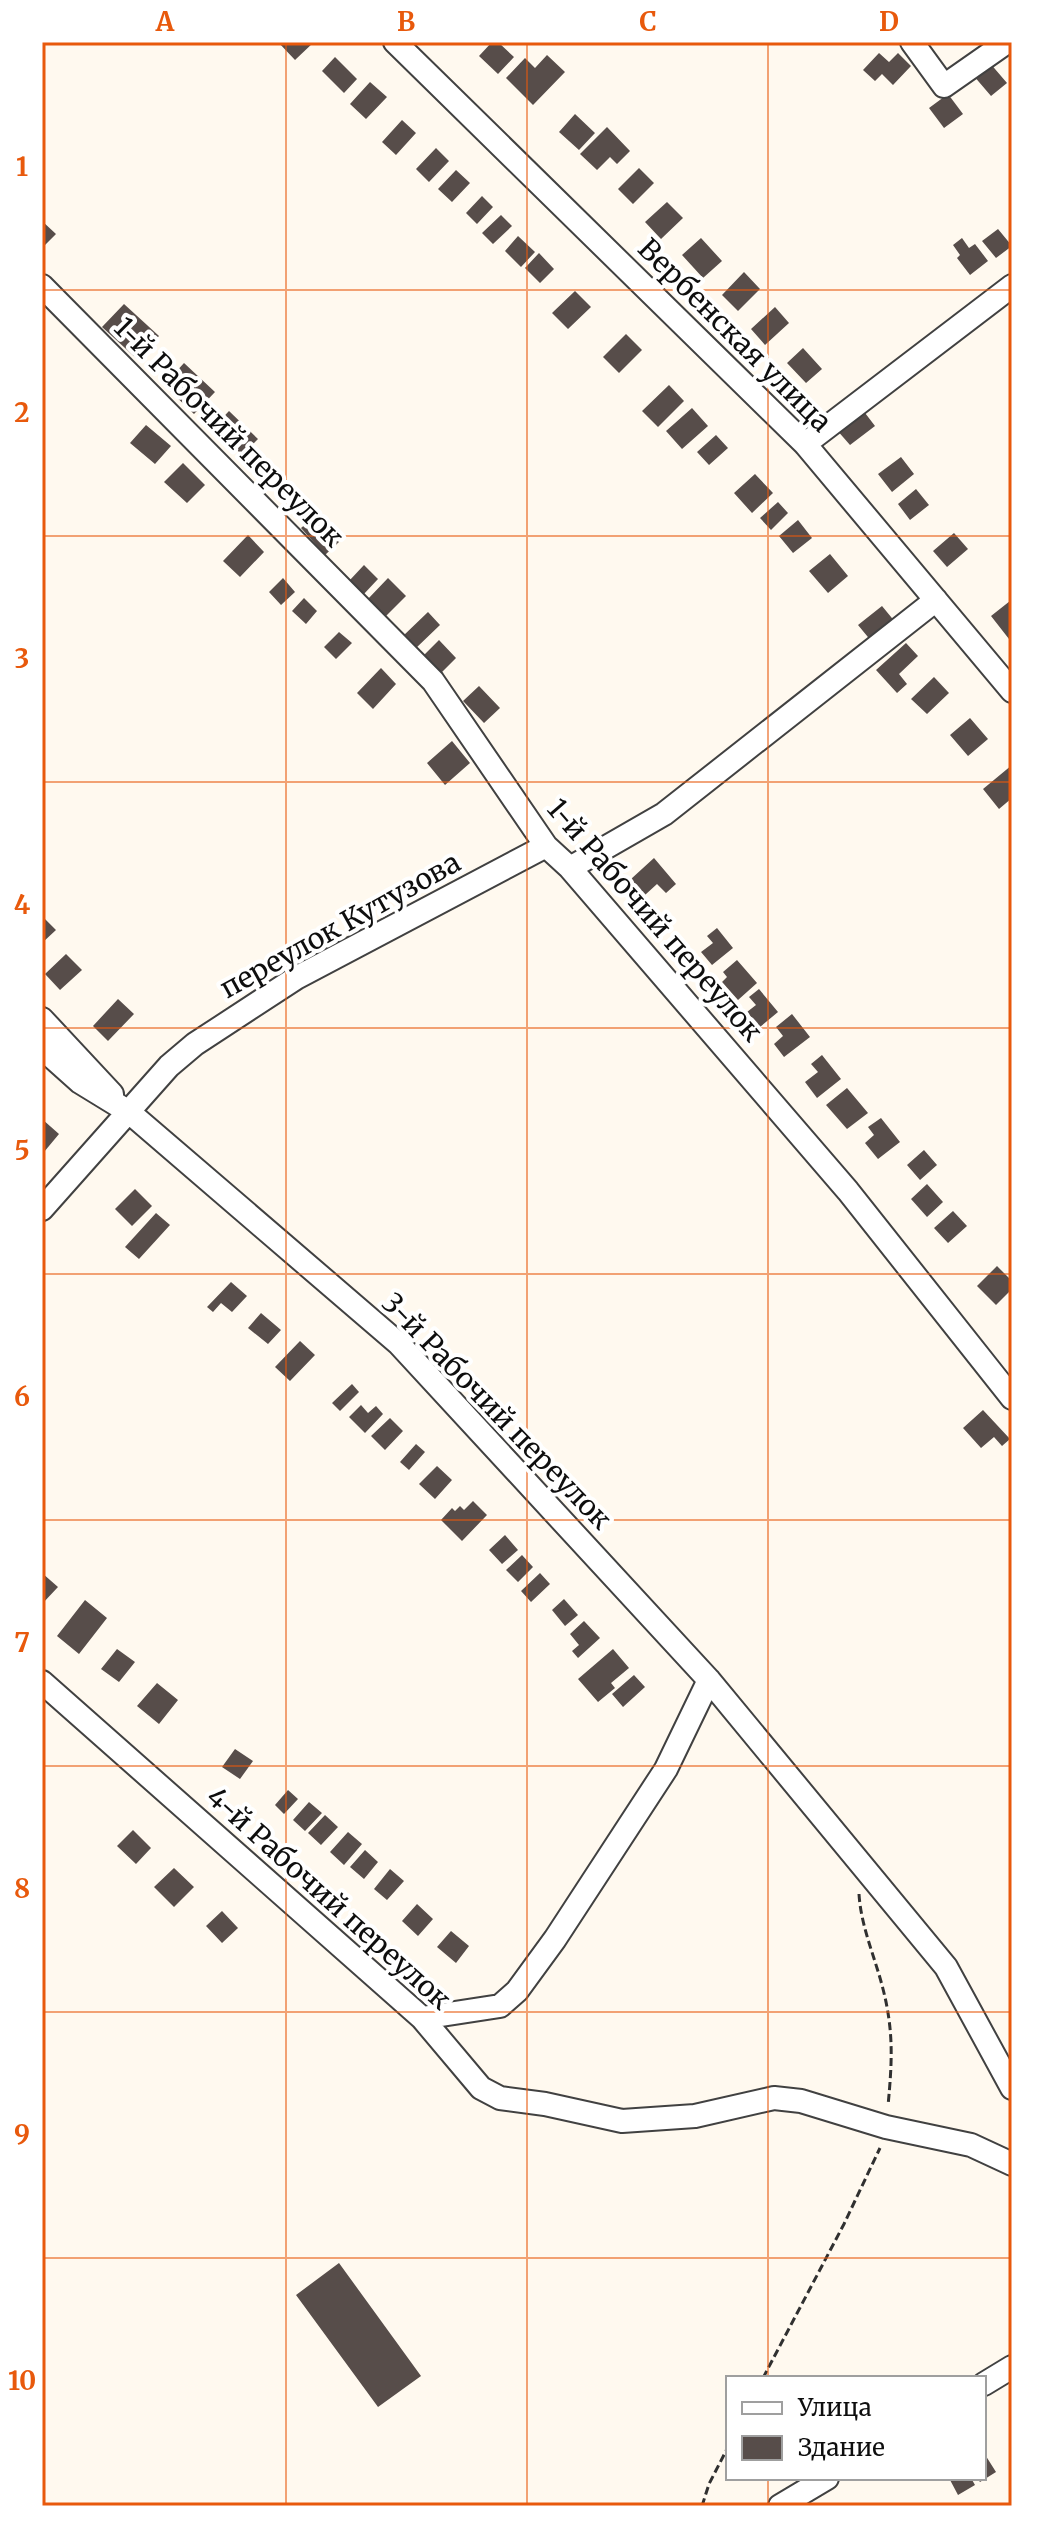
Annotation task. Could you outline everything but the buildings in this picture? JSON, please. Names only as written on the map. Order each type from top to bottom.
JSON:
[{"type":"street","name":"Вербенская улица","points":[[395,42],[805,444],[1012,691]]},
{"type":"street","points":[[912,42],[944,86],[1007,42]]},
{"type":"street","name":"1-й Рабочий переулок","points":[[42,286],[433,681],[546,846],[570,868],[848,1191],[1012,1398]]},
{"type":"street","points":[[805,444],[1012,286]]},
{"type":"street","points":[[570,868],[664,814],[936,600]]},
{"type":"street","name":"переулок Кутузова","points":[[42,1209],[169,1066],[195,1044],[296,978],[546,846]]},
{"type":"street","points":[[42,1019],[129,1112]]},
{"type":"street","name":"3-й Рабочий переулок","points":[[42,1048],[80,1082],[129,1112],[399,1344],[709,1680],[946,1967],[1012,2088]]},
{"type":"street","points":[[422,2018],[500,2006],[517,1991],[555,1939],[666,1769],[709,1680]]},
{"type":"street","name":"4-й Рабочий переулок","points":[[42,1682],[422,2018],[481,2088],[500,2098],[545,2104],[622,2121],[695,2116],[774,2098],[801,2101],[886,2127],[971,2145],[1012,2164]]},
{"type":"street","points":[[986,2383],[1012,2367]]},
{"type":"street","points":[[780,2506],[824,2480]]},
{"type":"path","points":[[702,2506],[726,2451]]}]
